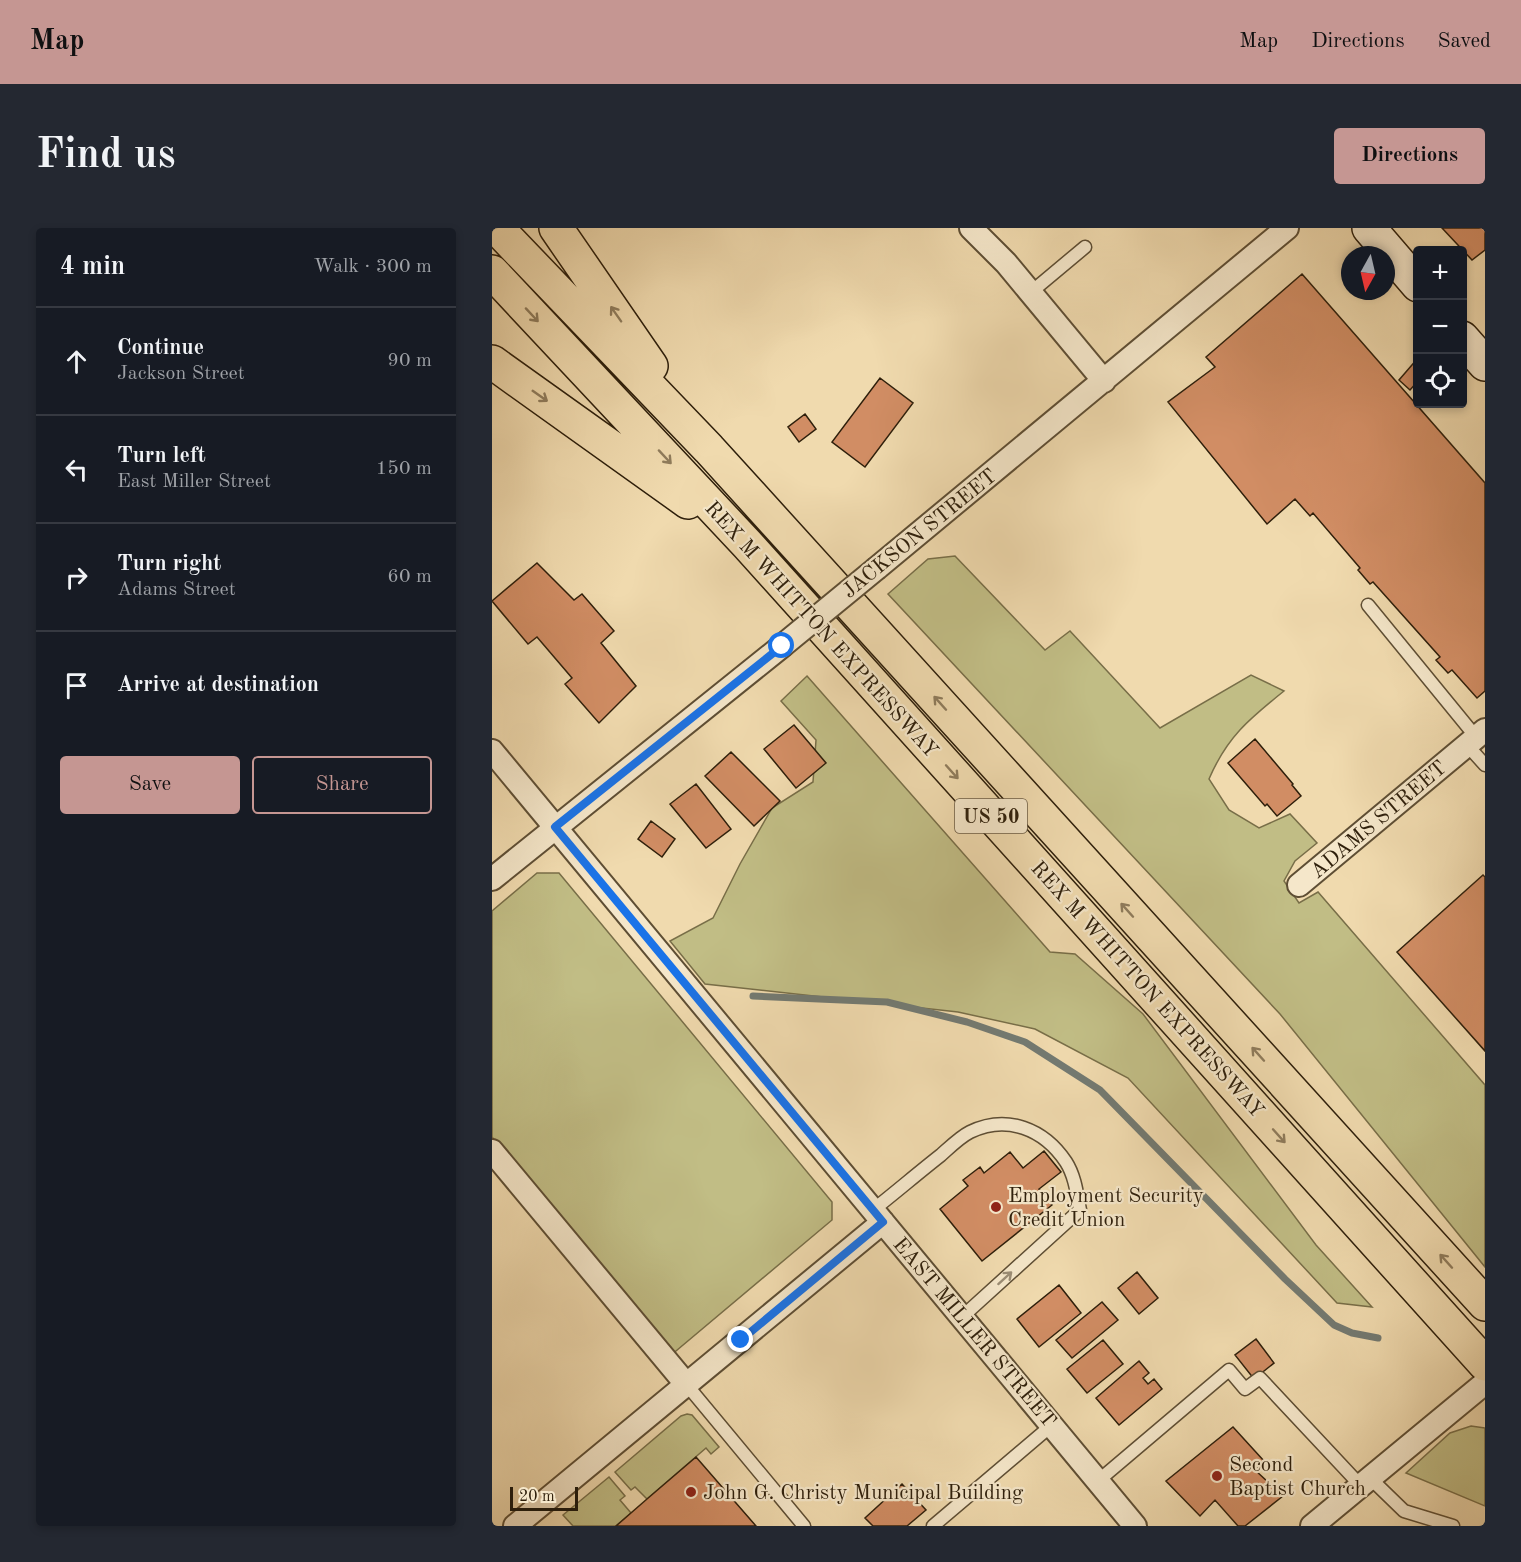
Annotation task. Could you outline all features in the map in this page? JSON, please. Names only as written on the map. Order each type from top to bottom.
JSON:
[{"type":"highway","name":"REX M WHITTON EXPRESSWAY","points":[[497,228],[709,449],[1485,1304]]},
{"type":"highway","points":[[556,228],[709,449]]},
{"type":"highway","name":"REX M WHITTON EXPRESSWAY","points":[[492,272],[747,544],[1485,1364]]},
{"type":"highway","points":[[492,362],[747,544]]},
{"type":"main road","points":[[1369,228],[1413,279]]},
{"type":"main road","points":[[1467,344],[1485,364]]},
{"type":"street","points":[[971,228],[1030,292],[1104,381]]},
{"type":"street","name":"JACKSON STREET","points":[[492,879],[782,646],[1287,228]]},
{"type":"street","name":"ADAMS STREET","points":[[1299,885],[1476,738]]},
{"type":"street","name":"EAST MILLER STREET","points":[[492,751],[1135,1526]]},
{"type":"street","points":[[492,1151],[686,1384]]},
{"type":"street","points":[[515,1526],[686,1384],[878,1216]]},
{"type":"street","points":[[1312,1526],[1485,1383]]},
{"type":"lane","points":[[1030,292],[1085,247]]},
{"type":"lane","points":[[1368,605],[1476,738],[1485,765]]},
{"type":"lane","points":[[878,1216],[969,1132],[995,1124],[1018,1125],[1034,1130],[1054,1147],[1067,1163],[1075,1184],[1080,1210],[962,1317]]},
{"type":"lane","points":[[1098,1481],[1229,1370],[1245,1389],[1260,1378],[1365,1482],[1404,1511],[1453,1526]]},
{"type":"lane","points":[[686,1384],[804,1526]]},
{"type":"lane","points":[[933,1526],[1052,1425]]},
{"type":"shaded area","points":[[955,556],[1045,650],[1070,631],[1160,728],[1251,675],[1284,691],[1231,740],[1209,779],[1229,810],[1259,828],[1290,814],[1317,843],[1295,861],[1284,881],[1299,903],[1318,892],[1485,1085],[1485,1267],[1280,1014],[888,594],[928,559]]},
{"type":"shaded area","points":[[807,676],[1050,952],[1075,954],[1143,1014],[1316,1245],[1372,1307],[1337,1303],[1128,1078],[1035,1029],[958,1012],[705,984],[670,941],[713,918],[772,808],[813,782],[816,740],[781,701]]},
{"type":"shaded area","points":[[537,873],[559,873],[832,1202],[832,1220],[670,1356],[492,1137],[492,911]]},
{"type":"shaded area","points":[[692,1415],[719,1447],[711,1454],[706,1448],[647,1499],[635,1487],[631,1490],[615,1472],[681,1416]]},
{"type":"shaded area","points":[[1471,1426],[1485,1428],[1485,1506],[1406,1473],[1450,1433]]},
{"type":"shaded area","points":[[609,1477],[625,1496],[620,1500],[631,1513],[616,1526],[573,1526],[563,1515]]},
{"type":"building","points":[[1442,228],[1485,228],[1485,250],[1472,260],[1467,255],[1467,246],[1459,246]]},
{"type":"building","points":[[1302,274],[1413,401],[1413,408],[1419,408],[1485,483],[1485,691],[1477,698],[1452,670],[1448,673],[1436,660],[1440,657],[1373,582],[1370,584],[1358,570],[1360,568],[1313,513],[1310,516],[1295,499],[1267,524],[1168,402],[1215,367],[1206,357]]},
{"type":"building","points":[[1413,364],[1413,387],[1410,390],[1399,380]]},
{"type":"building","points":[[880,378],[913,403],[865,467],[832,442]]},
{"type":"building","points":[[805,414],[816,429],[799,442],[788,427]]},
{"type":"building","points":[[537,563],[574,600],[582,594],[614,631],[601,643],[636,686],[599,723],[565,684],[572,678],[537,637],[528,644],[492,601]]},
{"type":"building","points":[[794,725],[826,763],[796,788],[764,749]]},
{"type":"building","points":[[1255,739],[1301,796],[1277,816],[1267,804],[1265,806],[1228,763]]},
{"type":"building","points":[[731,752],[780,801],[754,826],[705,776]]},
{"type":"building","points":[[696,784],[731,829],[706,848],[670,804]]},
{"type":"building","points":[[651,821],[675,839],[662,857],[638,839]]},
{"type":"building","points":[[1483,875],[1485,877],[1485,1051],[1397,952]]},
{"type":"building","name":"Employment Security Credit Union","points":[[1044,1151],[1061,1172],[1039,1189],[1052,1205],[982,1261],[940,1209],[968,1186],[963,1180],[980,1167],[984,1173],[1010,1152],[1023,1168]]},
{"type":"building","points":[[1137,1272],[1158,1298],[1139,1314],[1118,1288]]},
{"type":"building","points":[[1059,1285],[1081,1313],[1039,1347],[1017,1319]]},
{"type":"building","points":[[1102,1302],[1118,1320],[1072,1358],[1056,1340]]},
{"type":"building","points":[[1256,1339],[1274,1363],[1254,1379],[1235,1355]]},
{"type":"building","points":[[1103,1340],[1123,1364],[1087,1393],[1067,1369]]},
{"type":"building","points":[[1139,1361],[1149,1373],[1143,1378],[1148,1384],[1154,1379],[1162,1389],[1119,1425],[1096,1398]]},
{"type":"building","name":"Second Baptist Church","points":[[1233,1427],[1264,1461],[1255,1470],[1283,1496],[1245,1526],[1238,1526],[1215,1500],[1200,1516],[1166,1481]]},
{"type":"building","name":"John G. Christy Municipal Building","points":[[696,1457],[756,1526],[616,1526],[647,1499]]},
{"type":"building","points":[[902,1484],[926,1510],[907,1526],[873,1526],[865,1518]]},
{"type":"waterway","points":[[753,996],[887,1002],[967,1022],[1025,1042],[1100,1090],[1285,1279],[1334,1325],[1352,1333],[1378,1338]]},
{"type":"place","name":"Employment Security Credit Union","points":[[996,1207]]},
{"type":"place","name":"Second Baptist Church","points":[[1217,1476]]},
{"type":"place","name":"John G. Christy Municipal Building","points":[[691,1492]]},
{"type":"route","points":[[741,1340],[883,1222],[555,827],[782,646]]}]
